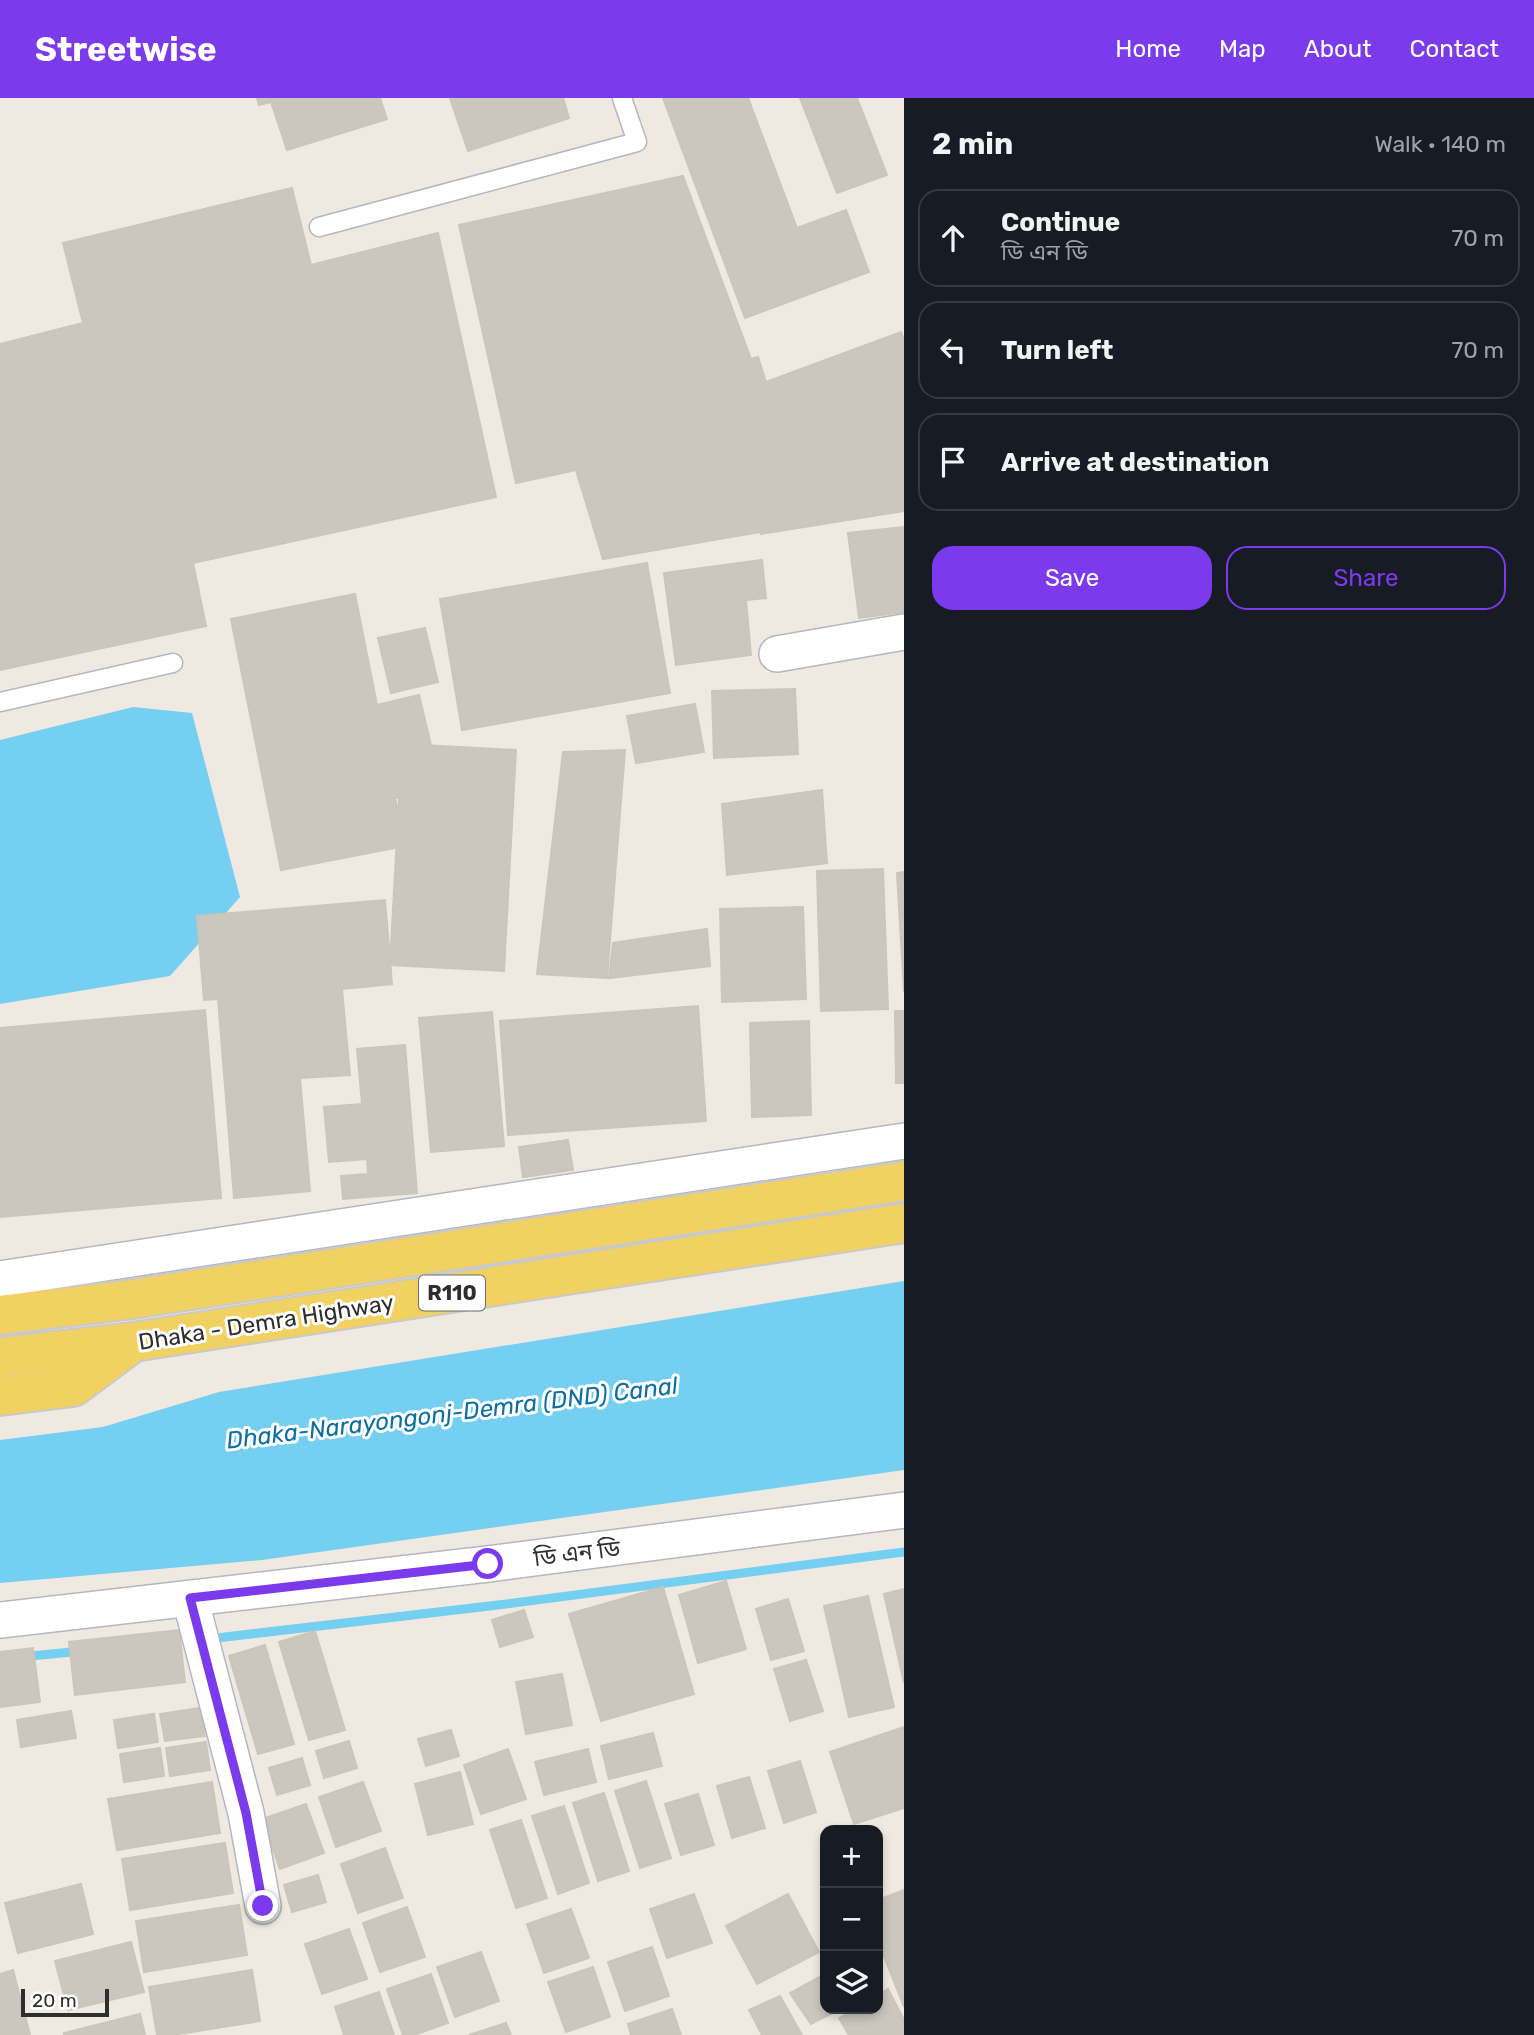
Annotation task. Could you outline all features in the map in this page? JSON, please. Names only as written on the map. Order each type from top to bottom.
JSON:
[{"type":"main road","name":"Dhaka - Demra Highway","points":[[0,1314],[126,1300],[904,1181]]},
{"type":"main road","name":"Dhaka - Demra Highway","points":[[0,1357],[132,1342],[904,1223]]},
{"type":"main road","points":[[0,1396],[73,1387],[132,1342]]},
{"type":"street","points":[[777,654],[904,632]]},
{"type":"street","points":[[0,1279],[904,1141]]},
{"type":"street","name":"ডি এন ডি","points":[[0,1620],[488,1564],[904,1510]]},
{"type":"street","points":[[190,1598],[246,1813],[263,1906]]},
{"type":"lane","points":[[319,227],[637,142],[622,98]]},
{"type":"lane","points":[[0,702],[173,663]]},
{"type":"water","points":[[133,707],[192,713],[240,897],[170,976],[0,1004],[0,740]]},
{"type":"water","name":"Dhaka-Narayongonj-Demra (DND) Canal","points":[[904,1281],[904,1470],[262,1560],[0,1583],[0,1440],[103,1427],[219,1392]]},
{"type":"building","points":[[257,98],[380,98],[387,119],[287,150],[271,102],[259,105]]},
{"type":"building","points":[[450,98],[563,98],[569,118],[468,151]]},
{"type":"building","points":[[663,98],[748,98],[797,228],[846,210],[869,272],[745,318]]},
{"type":"building","points":[[800,98],[857,98],[887,175],[837,193]]},
{"type":"building","points":[[683,176],[751,359],[758,357],[766,382],[901,332],[904,340],[904,511],[603,559],[576,470],[516,483],[459,225]]},
{"type":"building","points":[[292,188],[311,265],[438,233],[496,497],[193,563],[206,626],[0,670],[0,344],[83,323],[63,243]]},
{"type":"building","points":[[904,527],[904,612],[859,618],[848,533]]},
{"type":"building","points":[[762,560],[766,598],[746,600],[751,655],[676,665],[664,573]]},
{"type":"building","points":[[647,563],[670,693],[462,730],[440,599]]},
{"type":"building","points":[[355,594],[377,705],[419,695],[441,787],[395,798],[405,846],[281,870],[231,619]]},
{"type":"building","points":[[425,628],[438,682],[391,693],[378,638]]},
{"type":"building","points":[[795,689],[798,754],[714,758],[712,691]]},
{"type":"building","points":[[695,704],[704,752],[636,763],[627,716]]},
{"type":"building","points":[[402,744],[516,750],[504,971],[390,965]]},
{"type":"building","points":[[625,750],[607,978],[537,974],[563,752]]},
{"type":"building","points":[[822,790],[827,863],[727,875],[722,804]]},
{"type":"building","points":[[883,869],[888,1009],[821,1011],[817,871]]},
{"type":"building","points":[[904,872],[904,992],[897,873]]},
{"type":"building","points":[[385,900],[392,984],[342,989],[350,1075],[300,1078],[310,1191],[234,1198],[218,999],[204,1000],[197,916]]},
{"type":"building","points":[[803,907],[806,999],[722,1002],[720,909]]},
{"type":"building","points":[[707,929],[710,966],[609,978],[613,943]]},
{"type":"building","points":[[698,1006],[706,1121],[508,1135],[500,1021]]},
{"type":"building","points":[[205,1010],[221,1198],[0,1217],[0,1028]]},
{"type":"building","points":[[895,1011],[904,1011],[904,1083],[896,1083]]},
{"type":"building","points":[[492,1012],[504,1146],[431,1152],[419,1018]]},
{"type":"building","points":[[809,1021],[811,1115],[752,1117],[750,1023]]},
{"type":"building","points":[[405,1045],[417,1193],[343,1199],[341,1176],[368,1174],[367,1159],[329,1162],[324,1107],[362,1104],[357,1049]]},
{"type":"building","points":[[568,1140],[573,1170],[523,1177],[519,1147]]},
{"type":"building","points":[[726,1581],[746,1649],[698,1663],[679,1595]]},
{"type":"building","points":[[663,1587],[694,1694],[601,1721],[569,1614]]},
{"type":"building","points":[[904,1589],[904,1683],[884,1594]]},
{"type":"building","points":[[868,1596],[894,1707],[849,1717],[824,1606]]},
{"type":"building","points":[[788,1599],[804,1651],[771,1660],[756,1609]]},
{"type":"building","points":[[524,1610],[533,1637],[500,1647],[492,1620]]},
{"type":"building","points":[[179,1630],[185,1682],[75,1695],[69,1642]]},
{"type":"building","points":[[315,1631],[345,1730],[309,1740],[279,1642]]},
{"type":"building","points":[[265,1645],[294,1744],[258,1754],[229,1656]]},
{"type":"building","points":[[33,1648],[40,1702],[0,1707],[0,1652]]},
{"type":"building","points":[[806,1660],[823,1711],[790,1721],[774,1669]]},
{"type":"building","points":[[562,1674],[572,1725],[526,1734],[516,1682]]},
{"type":"building","points":[[200,1708],[205,1736],[165,1741],[160,1714]]},
{"type":"building","points":[[71,1711],[76,1738],[21,1747],[17,1720]]},
{"type":"building","points":[[154,1714],[158,1742],[118,1748],[114,1720]]},
{"type":"building","points":[[904,1727],[904,1808],[854,1824],[830,1752]]},
{"type":"building","points":[[451,1730],[459,1756],[426,1766],[418,1739]]},
{"type":"building","points":[[653,1733],[662,1766],[609,1779],[601,1746]]},
{"type":"building","points":[[349,1741],[357,1768],[324,1778],[316,1751]]},
{"type":"building","points":[[206,1742],[210,1770],[170,1776],[166,1748]]},
{"type":"building","points":[[160,1748],[164,1776],[124,1782],[120,1754]]},
{"type":"building","points":[[508,1749],[526,1799],[481,1814],[464,1765]]},
{"type":"building","points":[[588,1749],[596,1782],[544,1795],[535,1762]]},
{"type":"building","points":[[302,1758],[310,1785],[277,1795],[269,1768]]},
{"type":"building","points":[[800,1761],[816,1812],[784,1823],[768,1771]]},
{"type":"building","points":[[460,1772],[473,1824],[428,1835],[415,1784]]},
{"type":"building","points":[[749,1777],[765,1828],[732,1838],[717,1786]]},
{"type":"building","points":[[646,1781],[671,1858],[640,1868],[615,1791]]},
{"type":"building","points":[[212,1782],[220,1833],[117,1850],[108,1799]]},
{"type":"building","points":[[363,1782],[381,1831],[336,1847],[319,1797]]},
{"type":"building","points":[[604,1793],[629,1871],[598,1881],[573,1803]]},
{"type":"building","points":[[698,1794],[714,1845],[681,1855],[665,1804]]},
{"type":"building","points":[[306,1804],[324,1853],[280,1869],[262,1819]]},
{"type":"building","points":[[564,1806],[589,1883],[558,1894],[532,1816]]},
{"type":"building","points":[[521,1820],[547,1898],[516,1908],[490,1830]]},
{"type":"building","points":[[225,1843],[233,1893],[130,1910],[122,1859]]},
{"type":"building","points":[[385,1848],[403,1898],[358,1913],[341,1864]]},
{"type":"building","points":[[318,1875],[326,1902],[292,1912],[284,1885]]},
{"type":"building","points":[[81,1884],[93,1934],[18,1953],[5,1903]]},
{"type":"building","points":[[904,1890],[904,2007],[883,1954],[883,1898]]},
{"type":"building","points":[[694,1894],[712,1943],[667,1958],[650,1909]]},
{"type":"building","points":[[788,1894],[819,1952],[757,1984],[726,1926]]},
{"type":"building","points":[[239,1905],[247,1955],[144,1972],[136,1921]]},
{"type":"building","points":[[407,1907],[425,1957],[380,1972],[363,1923]]},
{"type":"building","points":[[571,1909],[589,1958],[544,1973],[527,1924]]},
{"type":"building","points":[[349,1929],[367,1979],[322,1994],[305,1944]]},
{"type":"building","points":[[131,1942],[144,1992],[68,2010],[55,1961]]},
{"type":"building","points":[[652,1947],[669,1996],[625,2011],[608,1962]]},
{"type":"building","points":[[481,1952],[499,2001],[455,2017],[437,1967]]},
{"type":"building","points":[[593,1967],[610,2017],[566,2032],[548,1982]]},
{"type":"building","points":[[13,1970],[30,2035],[0,2035],[0,1974]]},
{"type":"building","points":[[252,1970],[260,2021],[173,2035],[157,2035],[149,1987]]},
{"type":"building","points":[[431,1974],[448,2023],[414,2035],[403,2035],[387,1989]]},
{"type":"building","points":[[820,1977],[820,2014],[830,2014],[811,2024],[790,1993]]},
{"type":"building","points":[[888,1989],[904,2020],[904,2035],[849,2035],[839,2018],[846,2014],[883,2014],[883,1992]]},
{"type":"building","points":[[379,1992],[394,2035],[344,2035],[335,2007]]},
{"type":"building","points":[[780,1996],[802,2035],[762,2035],[749,2010]]},
{"type":"building","points":[[672,2009],[681,2035],[631,2035],[628,2024]]},
{"type":"building","points":[[140,2014],[145,2035],[64,2035],[64,2033]]},
{"type":"building","points":[[506,2023],[511,2035],[469,2035]]},
{"type":"waterway","points":[[208,1639],[498,1605],[904,1552]]},
{"type":"waterway","points":[[0,1659],[82,1651]]},
{"type":"route","points":[[263,1906],[246,1813],[190,1598],[488,1564]]}]
